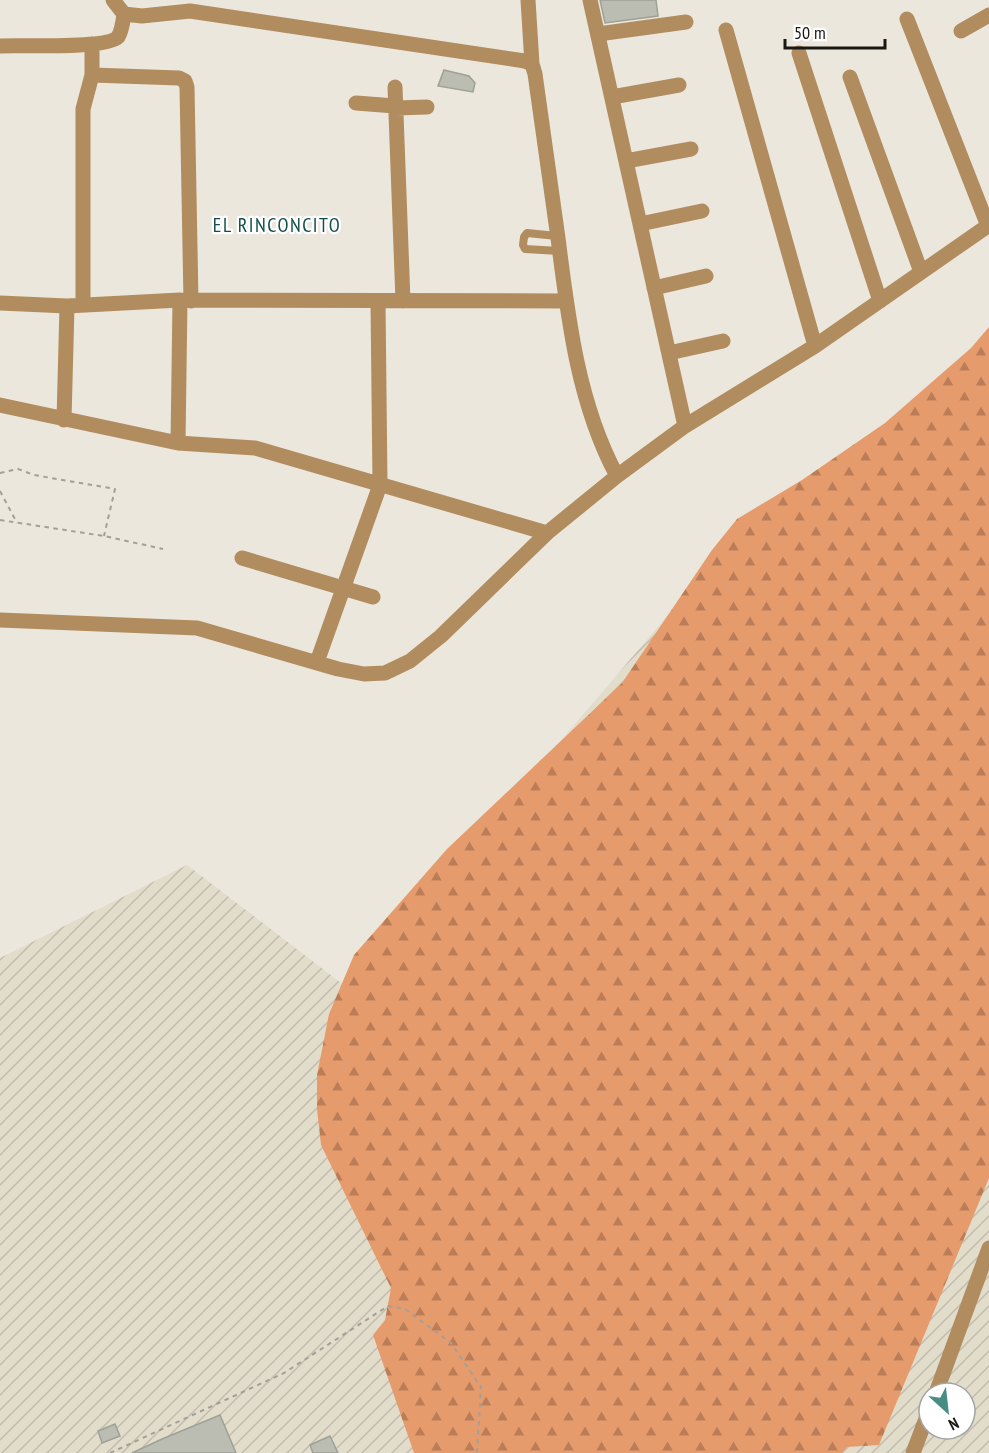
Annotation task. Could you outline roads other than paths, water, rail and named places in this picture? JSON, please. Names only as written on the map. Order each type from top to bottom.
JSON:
[{"type":"street","points":[[113,0],[124,14],[141,16],[190,11],[525,61],[532,64]]},
{"type":"street","points":[[528,0],[532,64],[536,74],[566,301],[581,379],[597,432],[617,476]]},
{"type":"street","points":[[590,0],[685,426]]},
{"type":"street","points":[[0,46],[92,44],[111,41],[121,32],[124,14]]},
{"type":"street","points":[[961,31],[989,15]]},
{"type":"street","points":[[0,620],[197,628],[364,674],[385,673],[410,661],[441,636],[547,533],[617,476],[685,426],[815,346],[988,225],[907,19]]},
{"type":"street","points":[[598,34],[686,22]]},
{"type":"street","points":[[726,30],[815,346]]},
{"type":"street","points":[[83,304],[83,109],[92,75],[92,44]]},
{"type":"street","points":[[799,53],[880,301]]},
{"type":"street","points":[[92,75],[179,78],[185,81],[187,87],[185,301],[178,443]]},
{"type":"street","points":[[850,77],[921,272]]},
{"type":"street","points":[[612,97],[679,85]]},
{"type":"street","points":[[395,87],[403,301]]},
{"type":"street","points":[[356,103],[426,107]]},
{"type":"street","points":[[626,162],[691,148]]},
{"type":"street","points":[[640,224],[702,211]]},
{"type":"street","points":[[654,288],[706,276]]},
{"type":"street","points":[[0,303],[67,306],[185,301],[566,301]]},
{"type":"street","points":[[317,662],[380,485],[378,302]]},
{"type":"street","points":[[64,420],[67,306]]},
{"type":"street","points":[[669,353],[723,341]]},
{"type":"street","points":[[1,409],[178,443],[255,448],[547,533]]},
{"type":"street","points":[[242,558],[373,597]]},
{"type":"street","points":[[940,1381],[989,1248]]},
{"type":"district","name":"EL RINCONCITO","points":[[277,225]]}]
